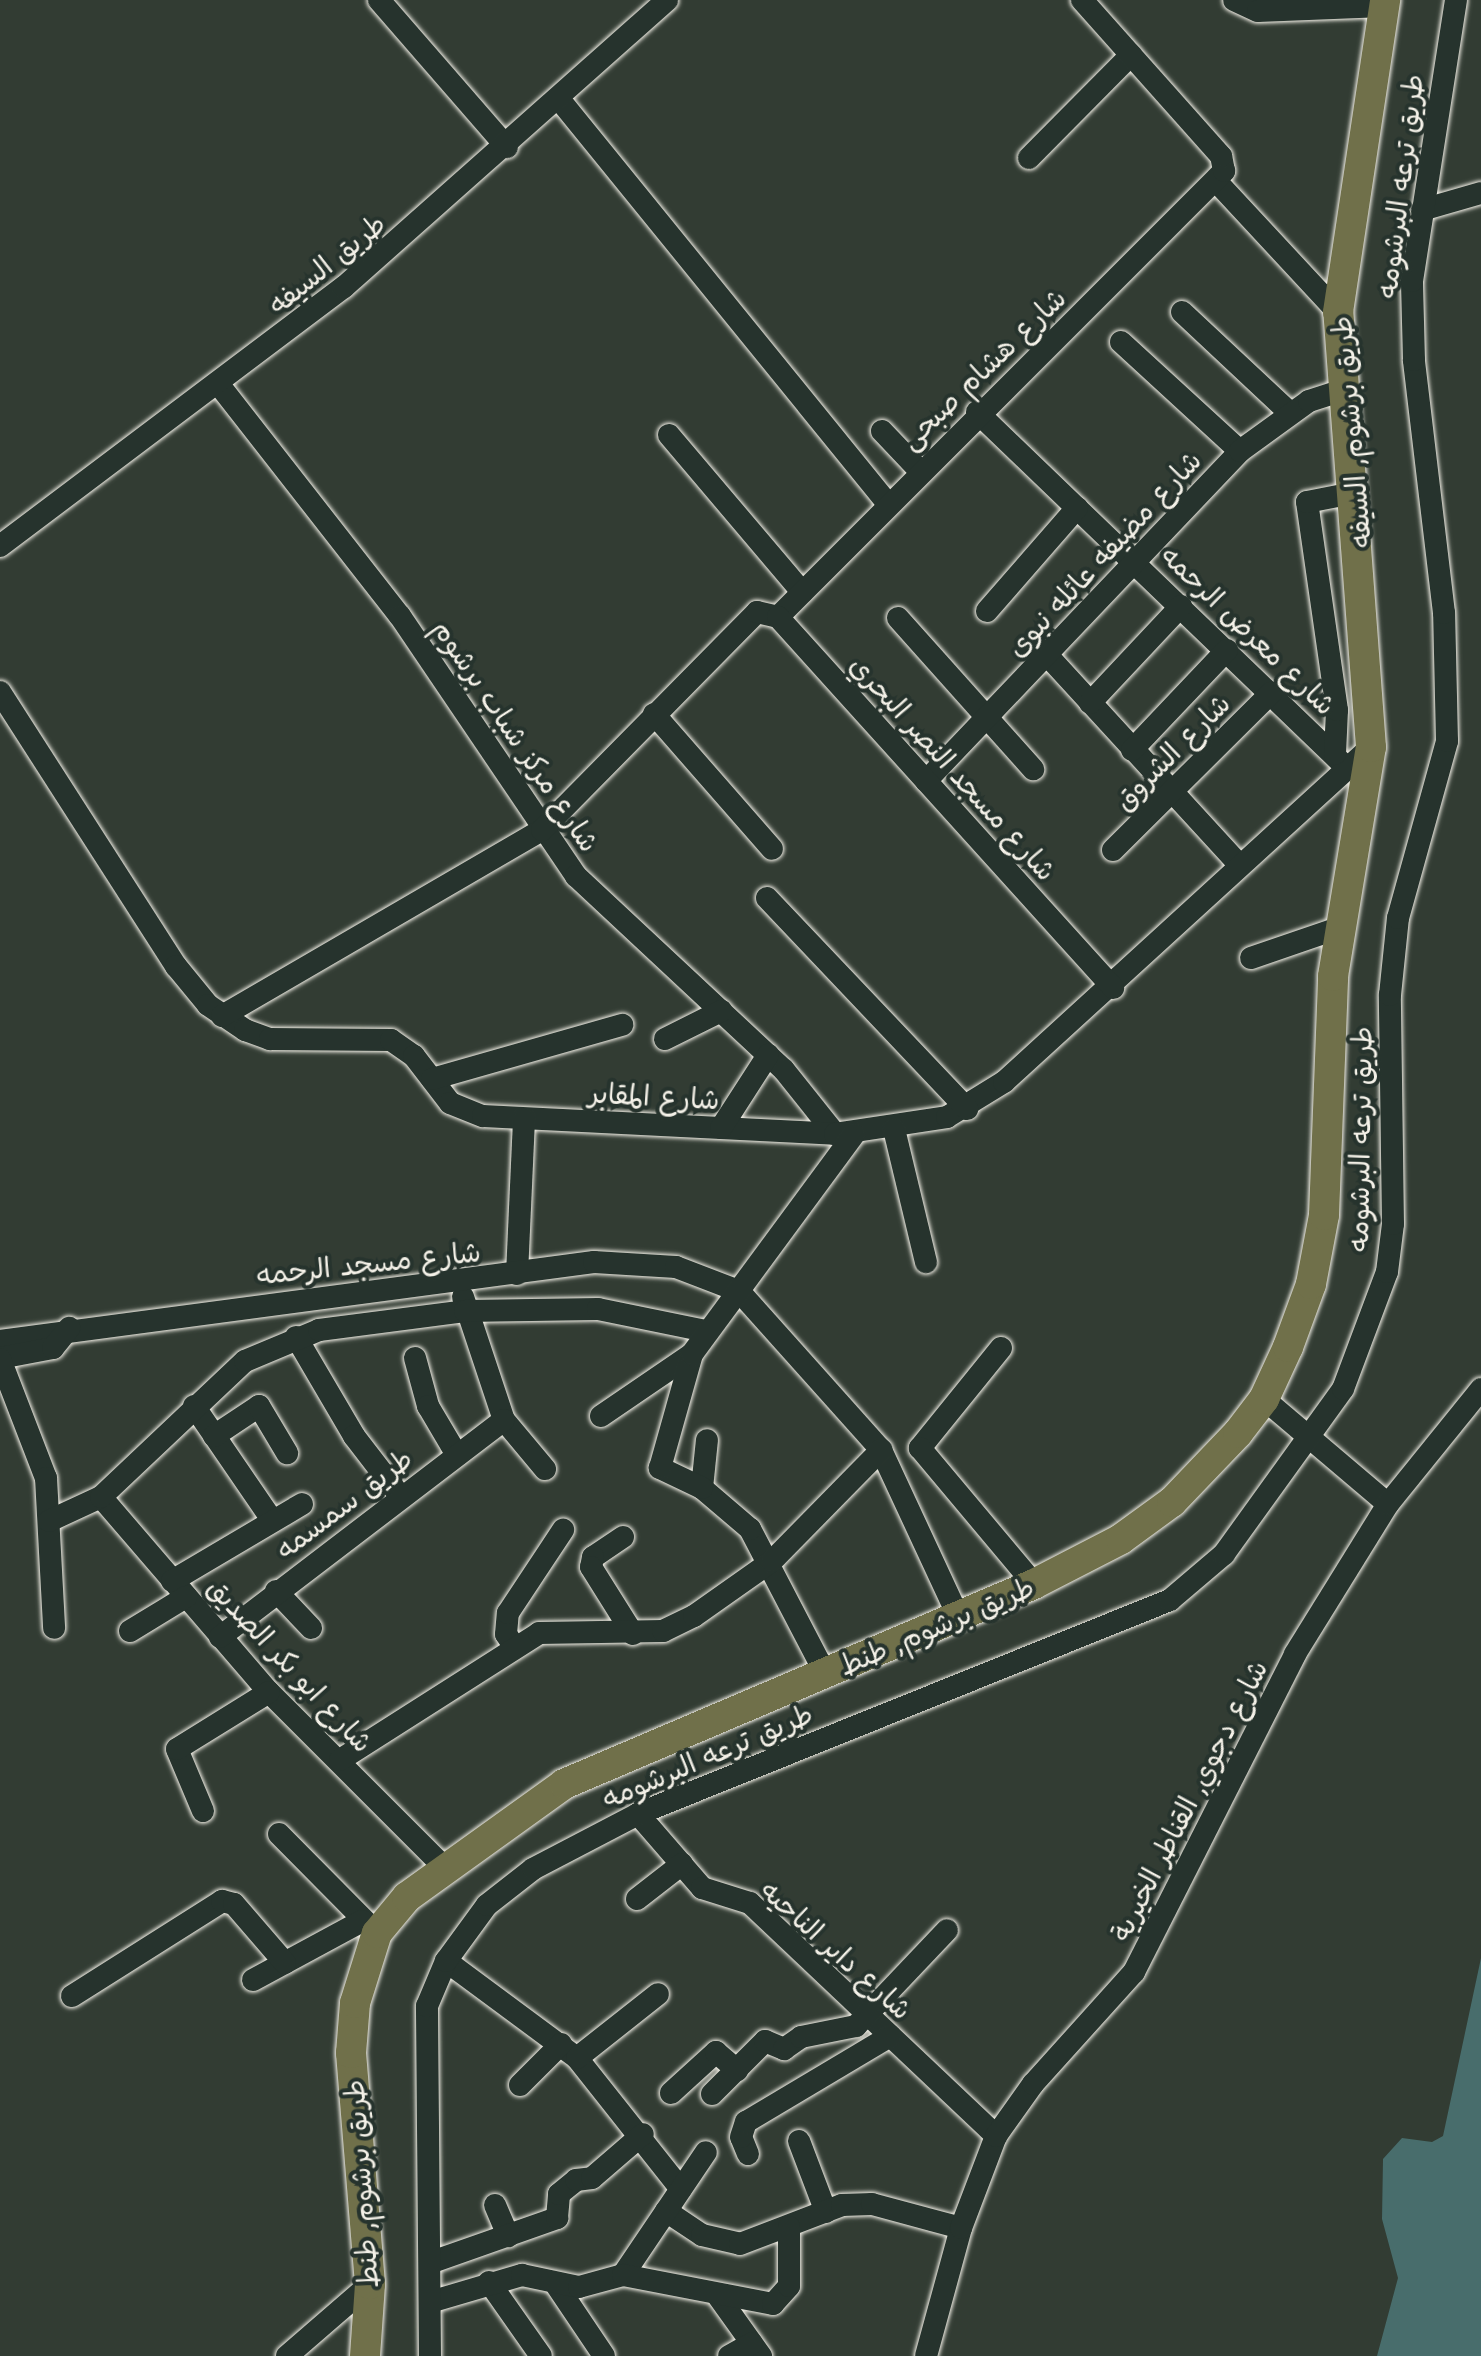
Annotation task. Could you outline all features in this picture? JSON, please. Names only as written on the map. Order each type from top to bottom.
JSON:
[{"type":"main road","name":"طريق برشوم, السيفه","points":[[1367,3],[1338,312],[1371,747]]},
{"type":"main road","name":"طريق برشوم, طنط","points":[[365,2356],[370,2284],[351,2053],[355,2003],[369,1927],[443,1866],[564,1784],[1034,1584],[1122,1539],[1172,1502],[1264,1399],[1311,1284],[1324,1215],[1338,928],[1371,747]]},
{"type":"street","points":[[379,0],[507,147]]},
{"type":"street","name":"طريق السيفه","points":[[0,546],[220,386],[507,147],[668,0]]},
{"type":"street","points":[[1082,0],[1338,312]]},
{"type":"street","points":[[1234,0],[1258,11],[1367,3]]},
{"type":"street","name":"طريق ترعه البرشومه","points":[[430,2356],[427,2006],[446,1961],[487,1906],[534,1869],[638,1814],[1170,1600],[1224,1554],[1313,1439],[1344,1388],[1387,1272],[1393,1224],[1390,996],[1398,918],[1447,742],[1444,613],[1412,324],[1422,210],[1456,0]]},
{"type":"street","points":[[1029,158],[1131,56]]},
{"type":"street","points":[[558,99],[888,504]]},
{"type":"street","name":"شارع هشام صبحى","points":[[778,618],[919,470],[1221,172]]},
{"type":"street","points":[[1422,210],[1481,193]]},
{"type":"street","points":[[1182,312],[1290,413]]},
{"type":"street","points":[[1122,342],[1240,451]]},
{"type":"street","name":"شارع مركز شباب برشوم","points":[[220,386],[422,646],[576,876],[768,1054],[844,1134]]},
{"type":"street","name":"شارع مضيفه عائله نبوى","points":[[926,780],[1139,563],[1240,451],[1290,413],[1342,390]]},
{"type":"street","name":"شارع معرض الرحمه","points":[[977,412],[1341,760]]},
{"type":"street","points":[[882,431],[919,470]]},
{"type":"street","points":[[670,434],[802,592]]},
{"type":"street","points":[[1341,760],[1307,502],[1353,493]]},
{"type":"street","points":[[987,611],[1077,508]]},
{"type":"street","points":[[1090,703],[1181,606]]},
{"type":"street","points":[[222,1016],[542,830],[741,622],[757,612],[778,618]]},
{"type":"street","name":"شارع مسجد النصر البحري","points":[[778,618],[1113,988]]},
{"type":"street","points":[[898,618],[1033,769]]},
{"type":"street","points":[[1132,750],[1227,650]]},
{"type":"street","points":[[1048,656],[1238,863]]},
{"type":"street","name":"شارع المقابر","points":[[0,692],[166,952],[222,1016],[270,1039],[392,1040],[466,1112],[524,1120],[844,1134],[894,1129],[966,1109],[1113,988],[1341,760],[1371,747]]},
{"type":"street","name":"شارع الشروق","points":[[1113,850],[1271,693]]},
{"type":"street","points":[[654,714],[772,849]]},
{"type":"street","points":[[767,898],[966,1109]]},
{"type":"street","points":[[1251,958],[1338,928]]},
{"type":"street","points":[[665,1039],[721,1011]]},
{"type":"street","points":[[432,1079],[622,1024]]},
{"type":"street","points":[[721,1128],[768,1054]]},
{"type":"street","points":[[517,1274],[524,1120]]},
{"type":"street","points":[[894,1129],[926,1262]]},
{"type":"street","points":[[824,1671],[772,1560],[737,1515],[702,1488],[661,1470],[692,1354],[844,1134]]},
{"type":"street","name":"شارع مسجد الرحمه","points":[[0,1341],[69,1328],[638,1261],[676,1267],[739,1291]]},
{"type":"street","points":[[461,1284],[465,1310],[504,1420],[545,1469]]},
{"type":"street","points":[[739,1291],[881,1450],[958,1616]]},
{"type":"street","points":[[49,1522],[102,1497],[245,1361],[296,1337],[465,1310],[637,1312],[706,1330]]},
{"type":"street","points":[[54,1628],[49,1522],[38,1446],[0,1359],[53,1348],[69,1328]]},
{"type":"street","points":[[296,1337],[354,1436],[401,1497]]},
{"type":"street","points":[[1001,1348],[920,1448],[1034,1584]]},
{"type":"street","points":[[601,1416],[692,1354]]},
{"type":"street","points":[[415,1358],[428,1406],[457,1454]]},
{"type":"street","name":"شارع دجوي, القناطر الخيرية","points":[[926,2356],[962,2228],[996,2136],[1033,2084],[1134,1972],[1157,1934],[1246,1743],[1388,1504],[1481,1389]]},
{"type":"street","points":[[1264,1399],[1388,1504]]},
{"type":"street","points":[[194,1406],[272,1520]]},
{"type":"street","points":[[214,1436],[259,1406],[287,1453]]},
{"type":"street","name":"طريق سمسمه","points":[[220,1637],[504,1420]]},
{"type":"street","points":[[702,1488],[707,1440]]},
{"type":"street","points":[[340,1760],[514,1646],[568,1628],[632,1634],[664,1631],[694,1616],[772,1560],[881,1450]]},
{"type":"street","name":"شارع ابو بكر الصديق","points":[[102,1497],[269,1692],[443,1866]]},
{"type":"street","points":[[130,1631],[272,1520],[302,1504]]},
{"type":"street","points":[[514,1646],[504,1626],[508,1612],[563,1530]]},
{"type":"street","points":[[623,1537],[597,1554],[591,1567],[632,1634]]},
{"type":"street","name":"شارع ابو بكر الصديق","points":[[276,1591],[311,1628]]},
{"type":"street","points":[[203,1811],[177,1749],[269,1692]]},
{"type":"street","name":"شارع داير الناحيه","points":[[638,1814],[708,1893],[750,1903],[996,2136]]},
{"type":"street","points":[[252,1980],[369,1927],[279,1834]]},
{"type":"street","points":[[636,1899],[682,1864]]},
{"type":"street","points":[[72,1996],[222,1901],[234,1904],[285,1963]]},
{"type":"street","points":[[712,2094],[768,2040],[784,2049],[801,2037],[844,2033],[947,1930]]},
{"type":"street","points":[[446,1961],[569,2051],[643,2134],[681,2189]]},
{"type":"street","points":[[520,2085],[658,1994]]},
{"type":"street","points":[[748,2154],[741,2136],[746,2122],[890,2036]]},
{"type":"street","points":[[671,2093],[716,2052],[737,2070]]},
{"type":"street","points":[[432,2262],[557,2218],[559,2194],[574,2180],[592,2178],[643,2134]]},
{"type":"street","points":[[799,2141],[826,2212]]},
{"type":"street","points":[[622,2276],[706,2152]]},
{"type":"street","points":[[666,2212],[721,2242],[740,2244],[826,2212],[872,2204],[962,2228]]},
{"type":"street","points":[[495,2205],[508,2236]]},
{"type":"street","points":[[430,2302],[489,2282],[522,2276],[558,2286],[622,2276],[772,2304],[784,2298],[789,2227]]},
{"type":"street","points":[[489,2282],[541,2356]]},
{"type":"street","points":[[288,2356],[370,2284]]},
{"type":"street","points":[[558,2286],[604,2356]]},
{"type":"street","points":[[718,2296],[756,2350],[729,2356]]},
{"type":"water","points":[[1481,1958],[1481,2356],[1377,2356],[1398,2278],[1382,2219],[1383,2159],[1402,2138],[1432,2142],[1443,2136]]}]
